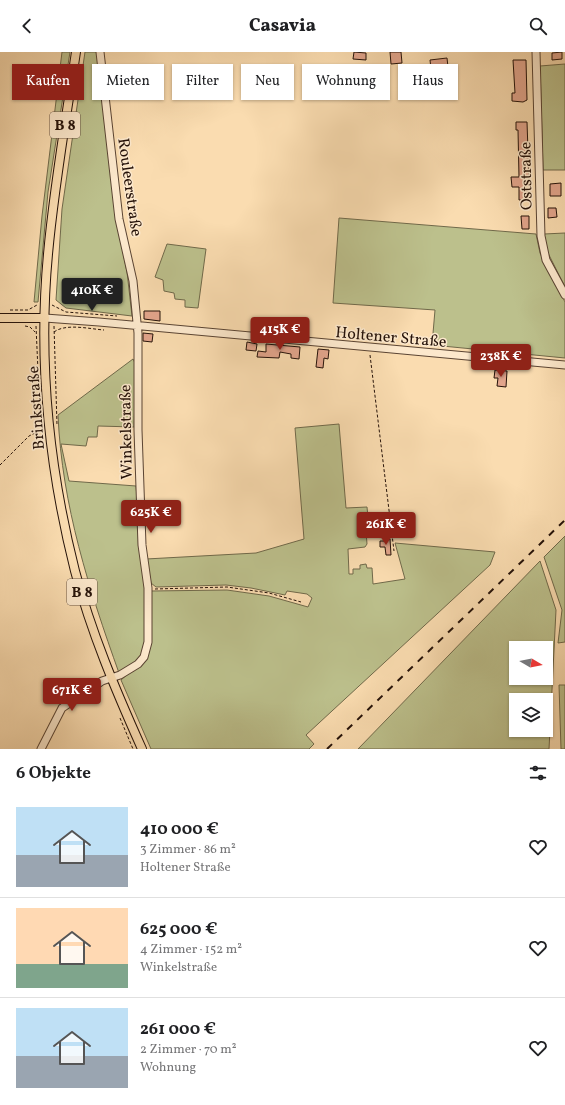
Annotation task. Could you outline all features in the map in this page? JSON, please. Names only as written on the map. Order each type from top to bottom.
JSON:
[{"type":"main road","name":"Brinkstraße","points":[[76,52],[48,248],[45,332],[49,428],[54,472],[76,572],[111,678],[142,749]]},
{"type":"main road","name":"Holtener Straße","points":[[0,318],[45,318]]},
{"type":"street","name":"Rouleerstraße","points":[[100,52],[119,219],[133,281],[137,326]]},
{"type":"street","name":"Oststraße","points":[[536,52],[541,236],[546,260],[565,295]]},
{"type":"street","name":"Holtener Straße","points":[[45,318],[565,366]]},
{"type":"street","name":"Winkelstraße","points":[[40,749],[62,708],[102,681],[131,669],[138,664],[144,657],[148,642],[148,588],[142,545],[137,326]]},
{"type":"path","points":[[55,307],[54,332],[57,430]]},
{"type":"path","points":[[21,325],[30,327],[36,332],[54,332],[58,329],[66,327],[108,330]]},
{"type":"path","points":[[369,348],[394,551]]},
{"type":"path","points":[[0,465],[29,436],[42,430]]},
{"type":"path","points":[[148,588],[227,587],[269,593],[301,602]]},
{"type":"green space","points":[[62,52],[70,52],[68,64],[61,64]]},
{"type":"green space","points":[[85,52],[98,52],[99,64],[92,64],[92,100],[103,100],[116,217],[127,272],[132,316],[66,308],[56,300],[62,209],[78,100],[84,100],[83,64]]},
{"type":"green space","points":[[565,64],[565,170],[543,170],[540,66]]},
{"type":"green space","points":[[56,100],[62,100],[48,192],[38,302],[34,302],[42,216]]},
{"type":"green space","points":[[339,218],[536,234],[540,253],[565,302],[565,358],[432,345],[435,310],[333,303]]},
{"type":"green space","points":[[565,233],[565,287],[546,249],[544,234]]},
{"type":"green space","points":[[167,244],[206,249],[198,308],[185,307],[185,300],[175,299],[174,293],[164,291],[163,280],[155,277]]},
{"type":"green space","points":[[133,359],[136,365],[134,427],[98,426],[97,437],[88,437],[86,446],[61,444],[69,481],[136,486],[144,573],[146,637],[144,651],[139,659],[119,673],[97,610],[71,514],[65,482],[61,449],[58,415]]},
{"type":"green space","points":[[339,424],[346,508],[367,507],[369,528],[366,531],[367,544],[365,547],[348,549],[349,574],[353,574],[353,569],[360,569],[360,565],[366,564],[367,568],[372,568],[373,584],[405,579],[395,543],[495,552],[490,565],[306,735],[314,744],[309,749],[151,749],[121,680],[145,659],[151,591],[227,590],[269,596],[308,607],[312,598],[307,594],[287,591],[285,595],[251,588],[226,585],[156,587],[151,583],[146,559],[256,553],[304,539],[295,428]]},
{"type":"green space","points":[[565,536],[565,642],[558,643],[562,610],[544,557]]},
{"type":"green space","points":[[540,561],[556,610],[553,670],[553,641],[509,641],[509,685],[552,685],[552,693],[509,693],[509,737],[550,737],[549,749],[358,749]]},
{"type":"green space","points":[[559,685],[565,685],[565,749],[561,749]]},
{"type":"building","points":[[354,52],[366,53],[366,60],[353,59]]},
{"type":"building","points":[[390,52],[401,52],[402,63],[391,64]]},
{"type":"building","points":[[562,52],[562,59],[552,60],[552,53]]},
{"type":"building","points":[[447,58],[448,64],[430,64],[430,60]]},
{"type":"building","points":[[513,60],[526,60],[527,100],[523,102],[512,101],[512,93],[515,93]]},
{"type":"building","points":[[516,122],[527,122],[529,180],[525,180],[525,192],[529,192],[529,200],[519,200],[519,187],[512,187],[511,177],[519,177],[518,130],[516,130]]},
{"type":"building","points":[[561,183],[561,196],[550,196],[550,184]]},
{"type":"building","points":[[548,208],[556,208],[557,217],[548,218]]},
{"type":"building","points":[[521,216],[529,216],[529,229],[522,229]]},
{"type":"building","points":[[144,311],[160,311],[160,321],[144,319]]},
{"type":"building","points":[[143,333],[153,334],[152,342],[143,341]]},
{"type":"building","points":[[247,342],[257,344],[256,351],[246,350]]},
{"type":"building","points":[[266,344],[300,347],[299,359],[291,358],[291,354],[280,352],[279,358],[257,357],[258,351],[266,352]]},
{"type":"building","points":[[318,349],[329,350],[328,359],[324,358],[323,368],[316,367]]},
{"type":"building","points":[[495,370],[507,371],[506,387],[497,386],[498,378],[494,378]]},
{"type":"building","points":[[385,539],[390,539],[391,555],[386,555],[385,547],[380,547],[380,541],[385,541]]},
{"type":"railway","points":[[327,749],[565,520]]}]
